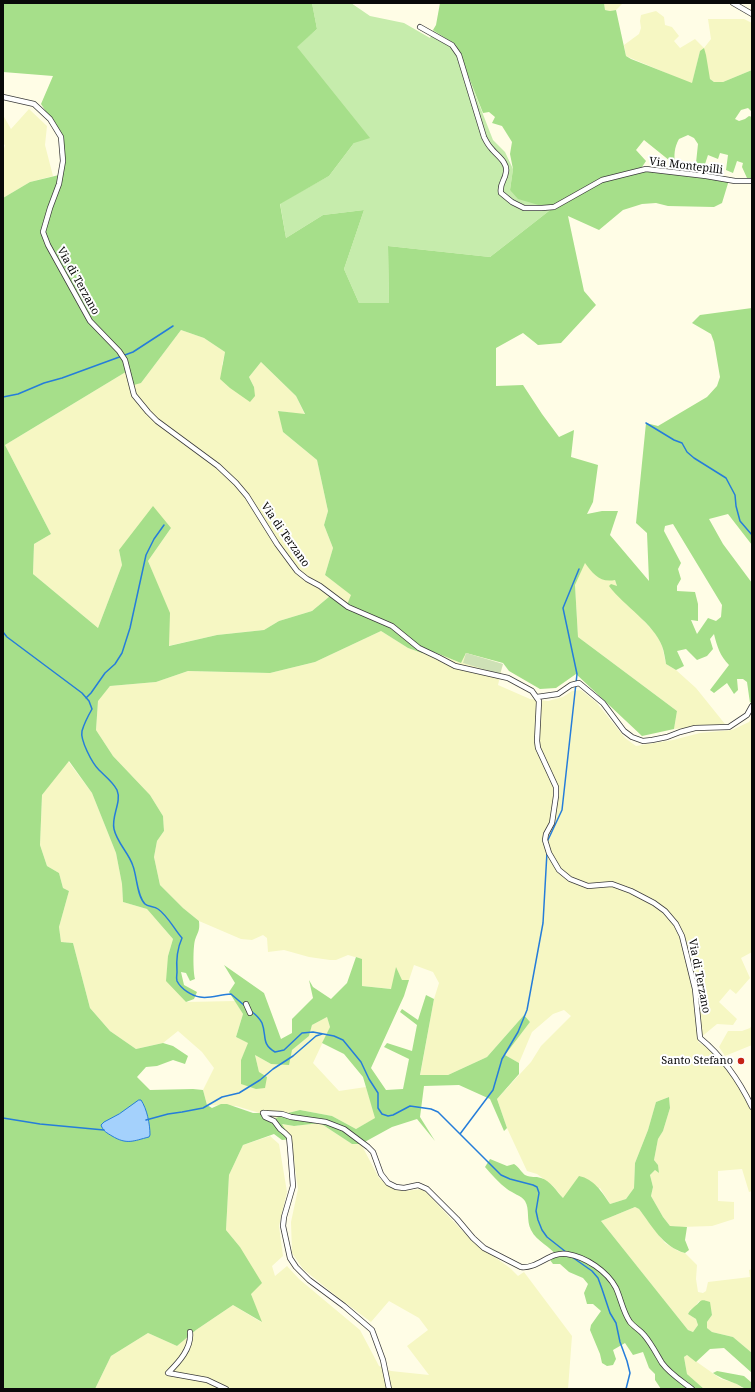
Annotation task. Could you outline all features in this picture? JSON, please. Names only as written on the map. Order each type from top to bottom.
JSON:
[{"type":"street","points":[[733,3],[752,14]]},
{"type":"street","name":"Via Montepilli","points":[[420,27],[452,45],[458,55],[484,137],[503,162],[507,170],[500,187],[501,193],[512,202],[524,208],[554,207],[602,180],[646,169],[735,181],[752,181]]},
{"type":"street","name":"Via di Terzano","points":[[3,97],[34,104],[50,119],[61,137],[63,161],[59,184],[43,232],[48,245],[90,322],[119,351],[125,360],[134,395],[157,421],[218,466],[236,483],[277,544],[297,571],[307,579],[320,586],[348,607],[392,626],[419,648],[455,666],[508,678],[532,691],[539,701],[538,748],[556,787],[552,823],[546,834],[545,840],[549,853],[559,870],[570,879],[588,886],[612,884],[637,894],[654,903],[676,924],[682,936],[695,989],[700,1038],[721,1057],[744,1089],[752,1107]]},
{"type":"street","points":[[537,697],[558,694],[571,685],[579,683],[603,703],[624,731],[632,737],[643,740],[667,737],[695,728],[729,727],[747,716],[752,706]]},
{"type":"street","points":[[246,1004],[250,1013]]},
{"type":"street","points":[[389,1389],[383,1360],[372,1330],[344,1306],[309,1280],[296,1267],[290,1258],[283,1226],[284,1217],[293,1186],[290,1142],[289,1137],[274,1121],[266,1117],[263,1113],[282,1114],[291,1117],[326,1122],[344,1129],[373,1152],[381,1174],[388,1183],[396,1188],[418,1185],[428,1189],[484,1248],[521,1267],[527,1268],[534,1266],[559,1253],[576,1256],[594,1266],[608,1277],[616,1288],[625,1313],[631,1324],[646,1337],[663,1363],[679,1379],[692,1389]]},
{"type":"street","points":[[190,1332],[191,1338],[187,1348],[181,1359],[168,1373],[207,1380],[226,1389]]},
{"type":"green space","points":[[3,3],[312,3],[317,29],[297,47],[370,138],[354,143],[329,176],[280,204],[286,238],[323,215],[364,210],[344,269],[359,303],[389,303],[388,246],[490,257],[554,207],[542,206],[518,199],[510,190],[513,169],[510,154],[512,142],[502,126],[492,123],[495,117],[489,112],[483,113],[456,45],[433,30],[436,25],[440,3],[604,3],[605,10],[616,10],[626,56],[631,59],[692,83],[700,51],[704,48],[710,79],[714,82],[723,82],[752,70],[752,112],[748,108],[741,110],[735,119],[739,121],[749,116],[752,117],[752,178],[747,178],[742,167],[743,163],[737,161],[733,173],[726,170],[728,155],[720,153],[718,159],[708,155],[705,164],[699,165],[696,163],[698,144],[694,138],[688,135],[679,139],[677,142],[674,158],[675,165],[644,140],[636,150],[646,161],[640,170],[729,180],[722,203],[714,207],[668,206],[656,203],[642,204],[623,210],[599,230],[568,216],[584,291],[596,305],[561,343],[538,345],[523,333],[496,348],[496,386],[523,385],[559,437],[574,430],[571,457],[598,465],[593,502],[587,514],[602,511],[618,511],[610,535],[649,581],[647,533],[636,523],[646,423],[658,426],[707,397],[717,386],[720,377],[714,342],[711,334],[692,323],[700,315],[752,308],[752,545],[728,514],[709,519],[723,544],[752,583],[752,701],[750,703],[747,682],[743,679],[737,679],[738,690],[734,694],[727,683],[714,693],[710,690],[729,665],[719,651],[714,634],[710,639],[713,649],[707,656],[697,660],[686,649],[677,651],[684,666],[676,670],[666,664],[662,646],[652,630],[609,586],[611,584],[617,586],[615,580],[610,581],[597,577],[585,563],[575,585],[578,637],[677,711],[674,729],[642,736],[576,674],[556,688],[540,689],[509,671],[503,663],[466,653],[461,663],[434,652],[422,653],[408,648],[381,631],[315,662],[270,673],[188,671],[156,682],[110,686],[98,701],[96,730],[113,756],[150,795],[163,816],[164,831],[157,841],[154,857],[160,885],[183,908],[199,921],[199,929],[194,948],[195,979],[190,981],[186,973],[181,972],[184,985],[197,992],[194,999],[186,1002],[166,981],[168,956],[173,939],[147,909],[123,902],[122,884],[116,853],[92,793],[69,761],[42,795],[40,845],[47,866],[59,873],[63,888],[69,891],[59,927],[61,942],[73,943],[90,1008],[110,1031],[136,1049],[163,1043],[173,1046],[188,1056],[185,1064],[173,1060],[157,1066],[146,1067],[137,1077],[150,1090],[203,1090],[207,1105],[212,1108],[221,1104],[227,1104],[253,1113],[263,1113],[274,1121],[276,1118],[300,1110],[332,1116],[356,1129],[375,1118],[363,1077],[344,1054],[322,1043],[330,1027],[327,1017],[312,1025],[309,1036],[292,1050],[289,1065],[271,1064],[255,1055],[259,1072],[267,1077],[265,1088],[256,1089],[241,1084],[241,1060],[248,1043],[236,1037],[243,1014],[229,992],[235,983],[224,965],[264,993],[281,1039],[292,1033],[292,1019],[313,998],[309,980],[313,987],[331,999],[347,983],[356,957],[362,959],[362,986],[391,989],[396,967],[402,980],[409,980],[404,996],[371,1068],[386,1090],[403,1089],[409,1059],[384,1047],[387,1043],[412,1051],[417,1025],[400,1012],[402,1009],[418,1020],[426,995],[434,999],[420,1075],[448,1075],[487,1057],[524,1015],[530,1022],[505,1055],[519,1063],[519,1074],[497,1099],[507,1128],[504,1131],[490,1099],[459,1085],[424,1086],[420,1117],[435,1141],[417,1119],[392,1127],[361,1144],[352,1144],[320,1123],[294,1126],[282,1124],[291,1139],[282,1140],[274,1134],[243,1145],[229,1175],[226,1230],[240,1247],[262,1283],[251,1294],[262,1322],[233,1305],[196,1330],[177,1346],[148,1333],[111,1356],[95,1389],[3,1389],[3,198],[30,182],[59,175],[61,145],[57,130],[41,104],[53,76],[3,72]],"holes":[[[181,330],[204,338],[225,352],[220,379],[250,402],[255,396],[254,387],[249,377],[261,362],[296,396],[305,414],[278,411],[283,432],[317,460],[328,511],[324,525],[333,548],[325,575],[351,595],[346,607],[330,596],[312,611],[279,621],[264,630],[217,635],[169,646],[170,613],[148,561],[171,528],[153,506],[119,550],[122,565],[98,628],[33,574],[34,544],[51,534],[5,445],[129,370],[130,386],[141,383]],[[673,524],[722,605],[721,617],[716,621],[708,618],[697,634],[691,620],[698,621],[698,604],[695,592],[677,591],[677,586],[681,579],[678,569],[681,563],[664,531],[665,526]]]},
{"type":"green space","points":[[312,3],[351,3],[370,16],[404,23],[430,38],[433,30],[456,45],[493,140],[505,152],[513,169],[510,190],[554,207],[490,257],[388,246],[389,303],[359,303],[344,269],[364,210],[323,215],[286,238],[280,203],[329,176],[354,143],[296,47],[317,29]]},
{"type":"green space","points":[[604,3],[623,3],[616,10],[610,11],[605,10]]},
{"type":"green space","points":[[656,11],[664,17],[665,25],[672,27],[679,36],[674,41],[680,48],[695,39],[704,48],[711,39],[708,19],[744,19],[752,23],[752,70],[723,82],[714,82],[710,79],[700,51],[692,84],[626,56],[624,45],[639,34],[641,28],[641,15]]},
{"type":"green space","points":[[29,109],[47,126],[45,145],[53,176],[30,182],[3,198],[3,152],[5,145],[3,144],[3,115],[11,129]]},
{"type":"green space","points":[[181,330],[204,338],[225,352],[222,365],[254,387],[249,377],[261,362],[296,396],[305,415],[279,411],[283,432],[317,460],[328,511],[324,525],[333,548],[325,575],[352,595],[346,607],[330,596],[312,611],[279,621],[264,630],[217,635],[168,646],[169,613],[148,561],[171,528],[119,550],[122,565],[98,628],[33,574],[34,544],[51,534],[5,445],[129,370],[141,383]]},
{"type":"green space","points":[[585,562],[615,580],[617,586],[642,619],[656,634],[662,646],[666,664],[676,670],[696,688],[725,724],[674,729],[677,711],[578,637],[575,585]]},
{"type":"green space","points":[[381,631],[408,648],[422,653],[434,652],[461,663],[466,653],[503,664],[498,685],[530,699],[548,701],[563,697],[572,691],[581,690],[596,702],[625,738],[636,746],[673,740],[700,733],[732,730],[749,722],[752,717],[752,952],[741,958],[750,978],[736,994],[730,989],[719,1002],[737,1019],[733,1025],[717,1024],[700,1038],[698,1042],[712,1050],[744,1093],[752,1112],[752,1191],[749,1192],[742,1169],[718,1171],[718,1201],[734,1202],[734,1219],[712,1226],[670,1226],[651,1196],[653,1187],[650,1175],[655,1170],[659,1173],[658,1165],[654,1160],[658,1139],[663,1131],[670,1108],[669,1097],[656,1102],[648,1130],[635,1163],[634,1188],[626,1199],[610,1204],[600,1188],[563,1198],[553,1186],[537,1174],[527,1171],[507,1128],[497,1099],[531,1062],[541,1046],[571,1016],[564,1010],[553,1014],[532,1032],[519,1063],[505,1055],[530,1022],[524,1015],[487,1057],[448,1075],[420,1076],[434,999],[439,983],[433,972],[414,965],[409,980],[402,980],[396,968],[392,989],[362,986],[362,959],[348,955],[336,960],[330,960],[309,957],[284,950],[268,952],[267,938],[263,935],[252,940],[241,939],[199,921],[183,908],[160,885],[154,857],[157,841],[164,831],[163,816],[150,795],[113,756],[96,730],[98,700],[110,686],[156,682],[188,671],[270,673],[315,662]]},
{"type":"green space","points":[[466,653],[503,664],[500,674],[463,663]]},
{"type":"green space","points":[[68,761],[92,793],[116,853],[122,884],[123,902],[147,909],[173,939],[168,956],[186,1002],[235,1001],[243,1014],[236,1037],[249,1043],[241,1060],[259,1072],[255,1055],[271,1064],[309,1036],[312,1025],[327,1017],[330,1027],[313,1063],[339,1091],[366,1087],[376,1118],[356,1129],[332,1116],[300,1110],[276,1118],[236,1106],[207,1105],[203,1090],[214,1068],[202,1052],[178,1031],[163,1043],[136,1049],[110,1031],[90,1008],[73,943],[61,942],[59,927],[69,891],[63,888],[59,873],[47,866],[40,845],[42,795]]},
{"type":"green space","points":[[752,1025],[752,1045],[725,1056],[719,1047],[728,1031],[742,1031],[750,1028]]},
{"type":"green space","points":[[669,1097],[670,1108],[663,1131],[658,1139],[654,1160],[658,1165],[659,1173],[655,1170],[650,1175],[653,1187],[651,1196],[670,1226],[687,1227],[685,1240],[689,1250],[685,1253],[670,1246],[653,1229],[639,1209],[635,1207],[601,1221],[688,1330],[693,1332],[698,1325],[696,1319],[688,1314],[690,1311],[701,1301],[704,1300],[710,1302],[712,1315],[707,1322],[707,1328],[712,1332],[733,1337],[752,1353],[752,1373],[724,1348],[710,1349],[696,1362],[687,1355],[684,1357],[687,1374],[704,1389],[661,1389],[655,1380],[655,1374],[649,1368],[643,1352],[633,1355],[625,1343],[613,1350],[616,1359],[613,1365],[607,1366],[602,1363],[590,1330],[591,1325],[601,1311],[593,1304],[587,1304],[584,1293],[588,1284],[583,1278],[569,1272],[560,1264],[553,1264],[550,1260],[557,1256],[537,1238],[531,1230],[525,1201],[504,1187],[485,1167],[490,1159],[507,1166],[514,1164],[525,1175],[541,1178],[547,1181],[563,1198],[579,1176],[593,1183],[610,1204],[626,1199],[634,1188],[635,1163],[648,1130],[656,1102]]},
{"type":"green space","points":[[320,1123],[352,1144],[361,1144],[379,1178],[388,1185],[404,1191],[423,1189],[472,1241],[510,1268],[518,1276],[524,1272],[572,1336],[568,1389],[95,1389],[111,1356],[148,1333],[177,1346],[196,1330],[233,1305],[261,1322],[251,1294],[240,1247],[226,1230],[229,1175],[243,1145],[270,1136],[279,1144],[287,1192],[279,1226],[283,1256],[272,1266],[275,1276],[287,1266],[299,1279],[360,1330],[379,1366],[391,1371],[429,1375],[407,1346],[428,1330],[419,1318],[389,1301],[371,1322],[303,1269],[292,1253],[291,1222],[298,1189],[291,1139],[281,1124],[294,1126]]},
{"type":"green space","points":[[635,1207],[639,1209],[665,1243],[678,1251],[685,1253],[697,1265],[696,1279],[698,1292],[703,1293],[706,1291],[708,1282],[750,1277],[749,1270],[752,1269],[752,1353],[733,1337],[712,1332],[707,1328],[707,1322],[712,1315],[711,1310],[699,1301],[688,1314],[696,1319],[698,1325],[693,1332],[688,1330],[601,1221]]},
{"type":"green space","points":[[687,1355],[721,1379],[735,1383],[744,1389],[704,1389],[687,1374],[684,1357]]},
{"type":"green space","points":[[717,1371],[744,1376],[752,1383],[752,1389],[744,1388],[713,1373]]},
{"type":"water","points":[[141,1100],[148,1117],[150,1131],[149,1137],[134,1141],[122,1141],[108,1134],[104,1130],[101,1125],[104,1122],[119,1114]]},
{"type":"waterway","points":[[3,397],[18,394],[44,383],[133,352],[173,326]]},
{"type":"waterway","points":[[646,423],[674,440],[682,443],[687,452],[694,458],[726,478],[735,495],[740,521],[752,535]]},
{"type":"waterway","points":[[86,698],[105,673],[115,664],[122,653],[130,628],[146,555],[154,539],[164,525]]},
{"type":"waterway","points":[[547,842],[562,810],[577,674],[563,608],[579,569]]},
{"type":"waterway","points":[[3,632],[7,637],[82,693],[89,701],[92,709],[82,731],[83,740],[93,762],[117,790],[118,799],[113,824],[114,829],[131,861],[140,896],[146,905],[156,908],[162,912],[182,938],[177,958],[177,981],[187,992],[194,995],[208,997],[231,994],[245,1006]]},
{"type":"waterway","points":[[460,1134],[493,1090],[502,1059],[518,1032],[527,1010],[543,923],[547,852]]},
{"type":"waterway","points":[[251,1011],[261,1021],[266,1043],[275,1052],[284,1050],[302,1033],[313,1032],[334,1036],[343,1040],[361,1062],[378,1093],[378,1108],[382,1114],[388,1116],[393,1115],[410,1106],[431,1109],[438,1112],[501,1175],[537,1187],[539,1193],[536,1211],[542,1230],[547,1237],[566,1252]]},
{"type":"waterway","points":[[146,1120],[168,1114],[203,1108],[222,1097],[239,1093],[293,1056],[316,1036],[322,1034]]},
{"type":"waterway","points":[[3,1118],[40,1124],[104,1130]]},
{"type":"waterway","points":[[572,1257],[592,1271],[598,1278],[610,1313],[616,1323],[620,1342],[627,1361],[630,1373],[626,1389]]},
{"type":"place","name":"Santo Stefano","points":[[741,1061]]}]
